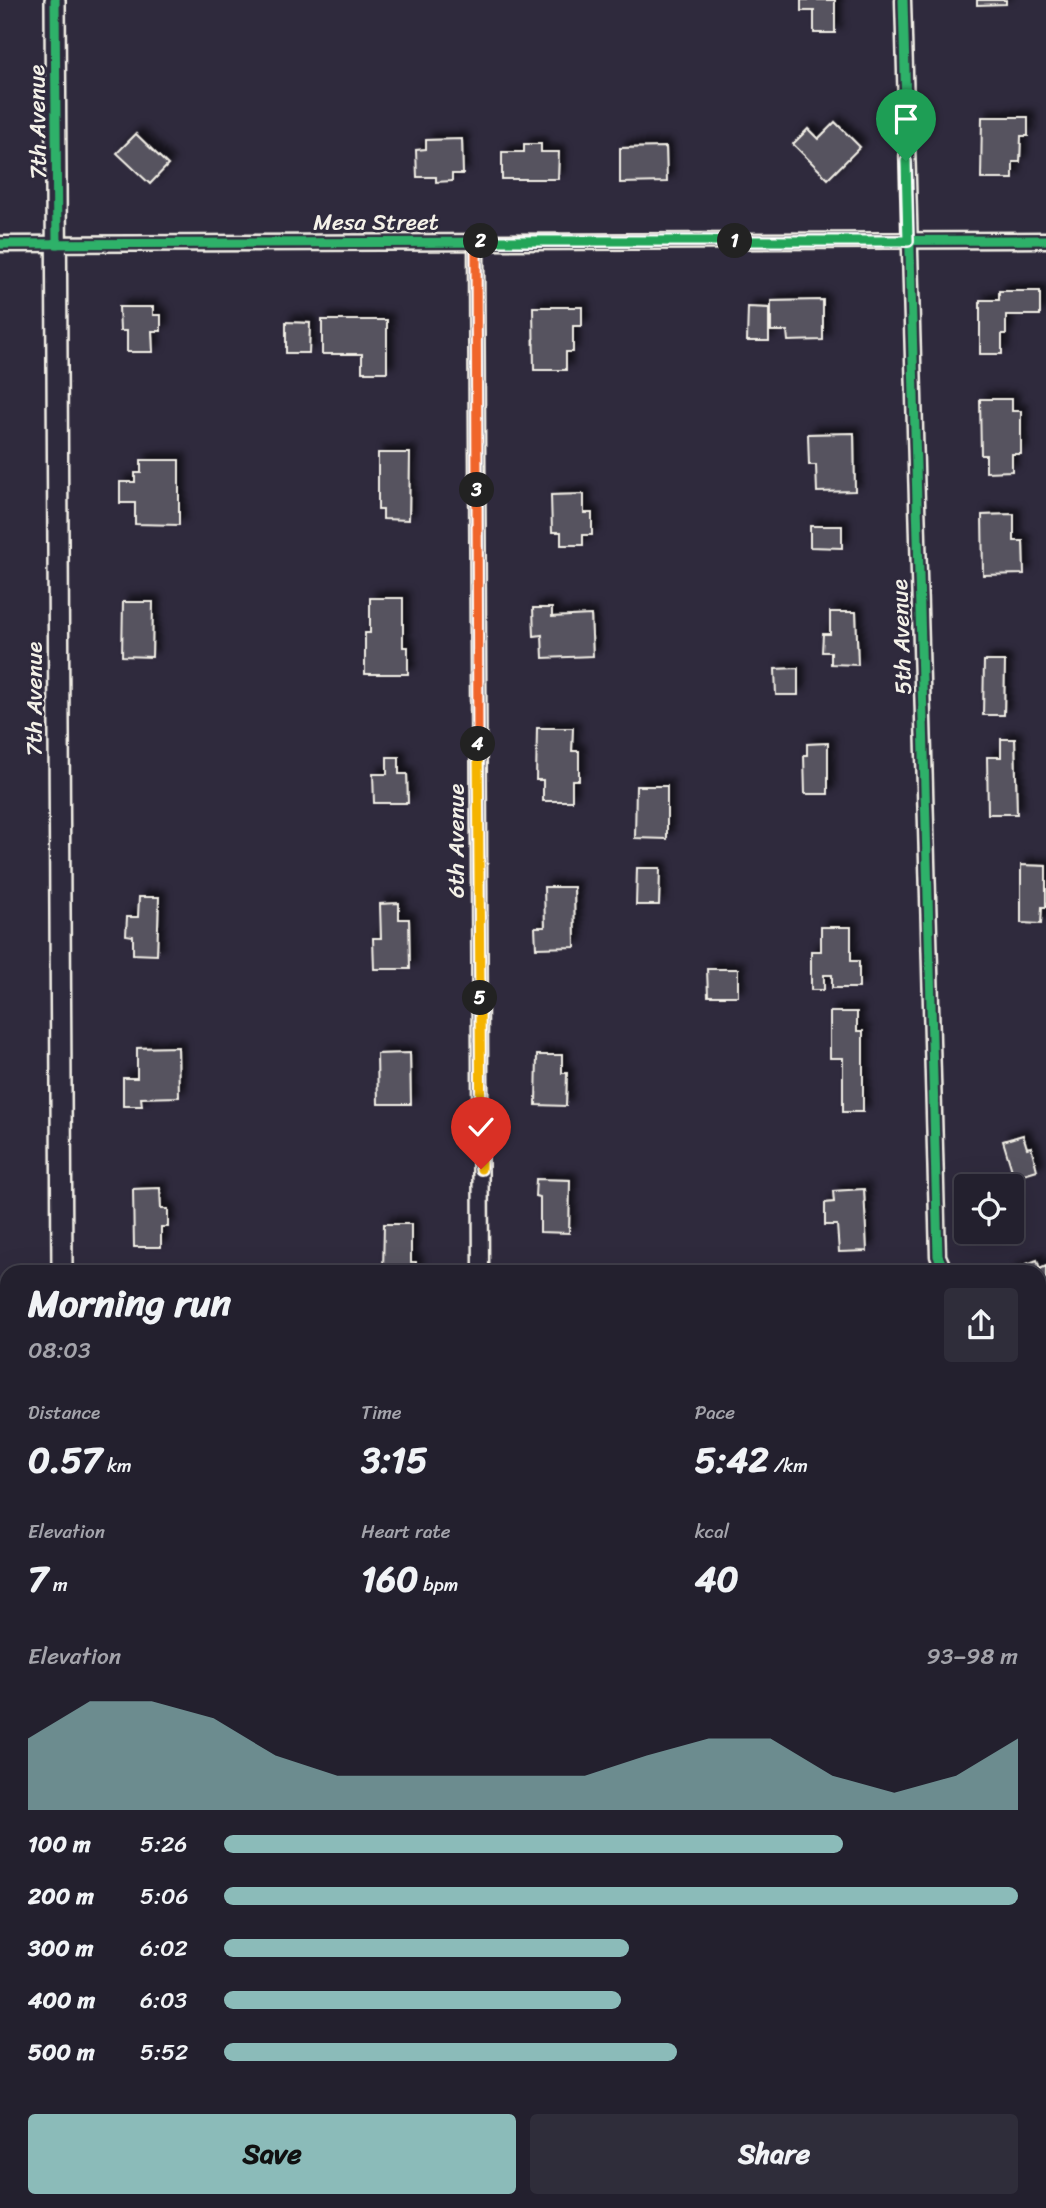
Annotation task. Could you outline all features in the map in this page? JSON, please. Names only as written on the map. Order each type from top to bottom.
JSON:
[{"type":"street","name":"7th Avenue","points":[[55,0],[62,1265]]},
{"type":"street","name":"5th Avenue","points":[[903,0],[938,1256],[942,1265]]},
{"type":"street","name":"Mesa Street","points":[[0,244],[1046,240]]},
{"type":"street","name":"6th Avenue","points":[[476,241],[481,1265]]},
{"type":"building","points":[[801,0],[835,0],[835,33],[814,33],[814,11],[801,11]]},
{"type":"building","points":[[977,0],[1006,0],[1006,4],[977,5]]},
{"type":"building","points":[[982,117],[1028,117],[1028,136],[1021,136],[1020,162],[1013,162],[1013,179],[981,179]]},
{"type":"building","points":[[835,122],[860,147],[828,179],[793,144],[808,129],[818,139]]},
{"type":"building","points":[[136,134],[168,165],[150,184],[117,153]]},
{"type":"building","points":[[462,139],[463,174],[452,174],[452,181],[436,182],[436,177],[417,177],[416,150],[426,149],[426,140]]},
{"type":"building","points":[[524,144],[541,144],[541,152],[559,152],[558,179],[502,179],[502,152],[524,152]]},
{"type":"building","points":[[666,147],[667,182],[620,183],[620,148]]},
{"type":"building","points":[[999,291],[1040,291],[1040,315],[1006,315],[1002,354],[980,354],[980,300],[999,300]]},
{"type":"building","points":[[823,300],[823,340],[788,341],[787,331],[771,331],[771,301]]},
{"type":"building","points":[[119,307],[153,307],[153,315],[161,315],[161,331],[152,331],[153,352],[127,352],[127,331],[120,331]]},
{"type":"building","points":[[533,307],[582,307],[582,326],[573,326],[573,352],[566,352],[566,370],[534,370]]},
{"type":"building","points":[[748,307],[769,308],[769,341],[747,341]]},
{"type":"building","points":[[322,320],[387,320],[387,372],[362,372],[362,354],[322,354]]},
{"type":"building","points":[[286,322],[310,323],[309,353],[286,353]]},
{"type":"building","points":[[980,399],[1012,399],[1012,411],[1021,411],[1021,454],[1012,454],[1012,471],[986,472],[986,455],[981,455]]},
{"type":"building","points":[[854,433],[855,491],[817,492],[816,465],[809,465],[808,434]]},
{"type":"building","points":[[378,453],[410,453],[409,520],[383,519],[383,510],[378,510]]},
{"type":"building","points":[[141,460],[179,460],[179,525],[135,524],[135,503],[120,503],[120,482],[135,482],[135,473],[141,473]]},
{"type":"building","points":[[584,494],[584,513],[592,513],[592,535],[583,535],[583,545],[561,545],[561,532],[552,532],[551,495]]},
{"type":"building","points":[[1014,514],[1014,541],[1023,541],[1024,574],[983,575],[982,515]]},
{"type":"building","points":[[810,526],[842,526],[842,548],[810,547]]},
{"type":"building","points":[[370,598],[403,598],[403,647],[408,647],[408,674],[365,674],[365,633],[370,633]]},
{"type":"building","points":[[123,602],[153,602],[152,657],[122,656]]},
{"type":"building","points":[[533,608],[552,608],[552,617],[591,615],[593,656],[543,658],[542,635],[534,636]]},
{"type":"building","points":[[830,612],[856,612],[858,665],[831,664],[831,652],[822,652],[823,634],[830,634]]},
{"type":"building","points":[[984,661],[1005,661],[1004,715],[983,715]]},
{"type":"building","points":[[798,668],[798,695],[776,695],[775,669]]},
{"type":"building","points":[[537,728],[573,728],[572,751],[579,751],[579,780],[572,780],[572,801],[543,801],[543,780],[536,780]]},
{"type":"building","points":[[1001,739],[1015,739],[1017,814],[988,814],[987,757],[1001,757]]},
{"type":"building","points":[[828,743],[828,794],[805,794],[804,755],[807,755],[807,744]]},
{"type":"building","points":[[387,757],[399,757],[399,774],[407,774],[408,803],[374,803],[373,774],[387,774]]},
{"type":"building","points":[[636,786],[667,786],[667,839],[635,838]]},
{"type":"building","points":[[1021,865],[1046,866],[1046,907],[1042,907],[1041,924],[1021,923]]},
{"type":"building","points":[[637,868],[660,868],[659,905],[636,905]]},
{"type":"building","points":[[544,887],[574,887],[575,947],[536,948],[535,927],[545,927]]},
{"type":"building","points":[[139,897],[159,897],[157,955],[133,954],[133,936],[126,935],[127,917],[138,917]]},
{"type":"building","points":[[399,903],[399,919],[409,919],[410,969],[374,969],[373,938],[381,938],[380,904]]},
{"type":"building","points":[[821,927],[851,927],[851,961],[859,961],[859,988],[832,988],[832,975],[824,975],[824,990],[811,990],[811,951],[821,951]]},
{"type":"building","points":[[707,969],[738,969],[738,996],[708,996]]},
{"type":"building","points":[[830,1012],[857,1012],[857,1031],[863,1031],[863,1112],[843,1112],[843,1058],[830,1058]]},
{"type":"building","points":[[178,1047],[179,1097],[141,1098],[142,1106],[123,1106],[123,1078],[137,1078],[137,1048]]},
{"type":"building","points":[[410,1053],[411,1104],[378,1104],[377,1054]]},
{"type":"building","points":[[537,1055],[562,1055],[562,1073],[567,1073],[566,1106],[536,1105]]},
{"type":"building","points":[[1023,1135],[1027,1148],[1031,1147],[1037,1170],[1013,1174],[1003,1141]]},
{"type":"building","points":[[536,1179],[570,1180],[569,1233],[540,1232],[540,1197],[535,1196]]},
{"type":"building","points":[[160,1188],[161,1209],[168,1209],[168,1227],[161,1227],[161,1247],[134,1247],[133,1189]]},
{"type":"building","points":[[864,1189],[867,1251],[839,1252],[837,1225],[825,1225],[825,1203],[834,1202],[833,1191]]},
{"type":"building","points":[[384,1224],[411,1224],[411,1262],[416,1262],[416,1265],[383,1265]]},
{"type":"building","points":[[1037,1260],[1039,1265],[1024,1265]]},
{"type":"cycle path","points":[[55,0],[57,244]]},
{"type":"cycle path","points":[[903,0],[938,1256],[942,1265]]},
{"type":"cycle path","points":[[0,244],[1046,240]]},
{"type":"route","points":[[481,1169],[476,241],[908,241],[906,161]]}]
